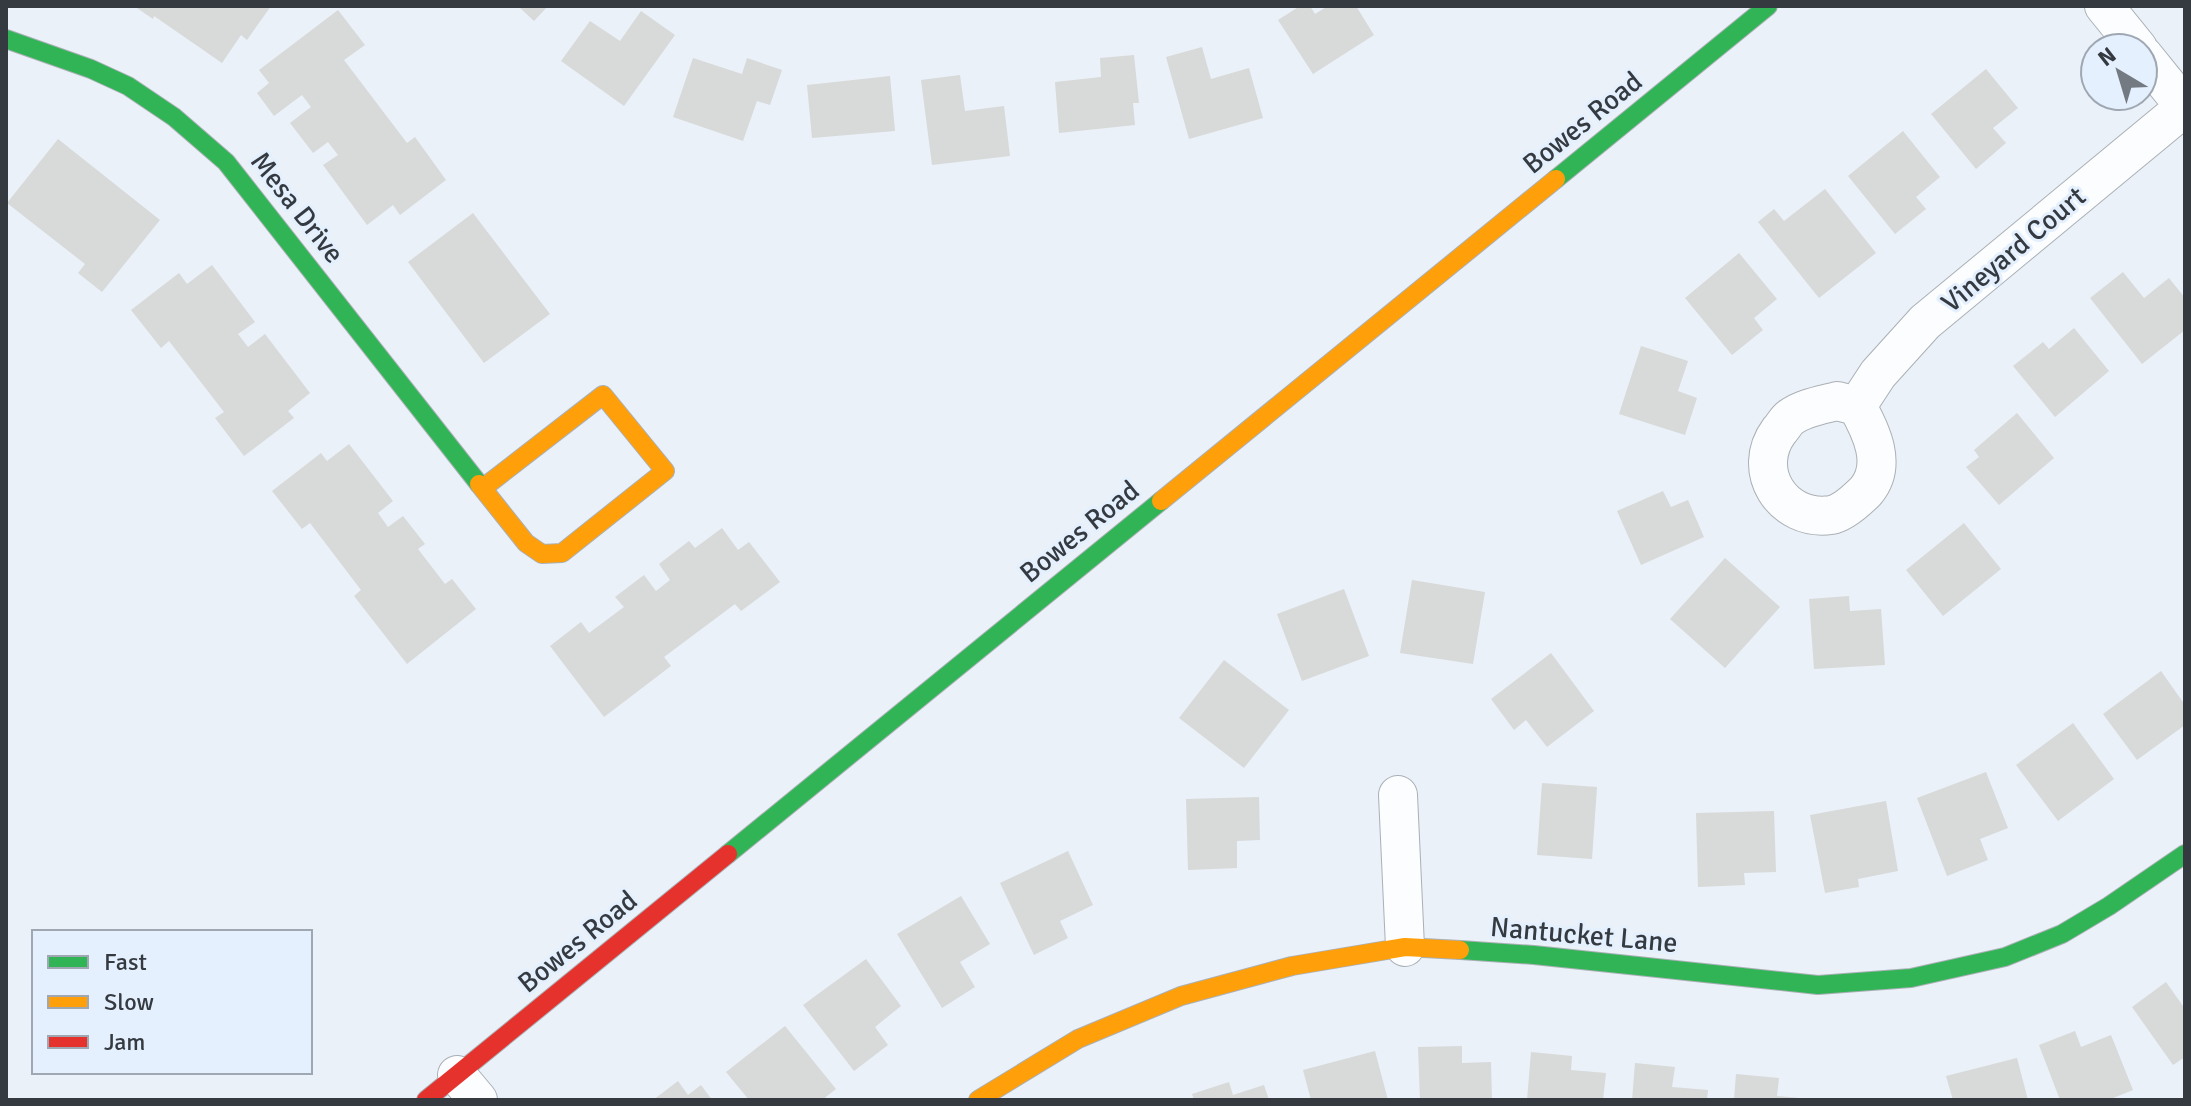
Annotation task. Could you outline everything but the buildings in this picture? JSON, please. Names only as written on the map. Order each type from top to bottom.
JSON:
[{"type":"street","name":"Bowes Road","points":[[426,1100],[468,1087],[1768,6]]},
{"type":"street","points":[[2104,6],[2125,32]]},
{"type":"street","name":"Mesa Drive","points":[[6,39],[91,69],[128,86],[174,117],[226,162],[526,543],[542,554],[562,553],[665,471],[603,395],[483,488]]},
{"type":"street","points":[[2159,75],[2185,107]]},
{"type":"street","name":"Vineyard Court","points":[[1857,406],[1878,374],[1925,322],[2185,107]]},
{"type":"street","points":[[1398,795],[1405,947]]},
{"type":"street","name":"Nantucket Lane","points":[[978,1100],[1078,1039],[1181,996],[1292,966],[1405,947],[1534,955],[1818,985],[1860,985],[1915,979],[2004,956],[2060,934],[2117,901],[2185,854]]},
{"type":"traffic: fast","points":[[1556,179],[1768,6]]},
{"type":"traffic: fast","points":[[6,39],[91,69],[128,86],[174,117],[226,162],[479,484]]},
{"type":"traffic: fast","points":[[728,854],[1161,501]]},
{"type":"traffic: fast","points":[[1460,950],[1818,985],[1911,978],[2005,957],[2062,934],[2185,854]]},
{"type":"traffic: slow","points":[[1161,501],[1556,179]]},
{"type":"traffic: slow","points":[[479,484],[526,543],[542,554],[562,553],[665,471],[603,395],[483,488]]},
{"type":"traffic: slow","points":[[978,1100],[1078,1039],[1181,996],[1292,966],[1405,947],[1460,950]]},
{"type":"traffic: jam","points":[[426,1100],[728,854]]}]
